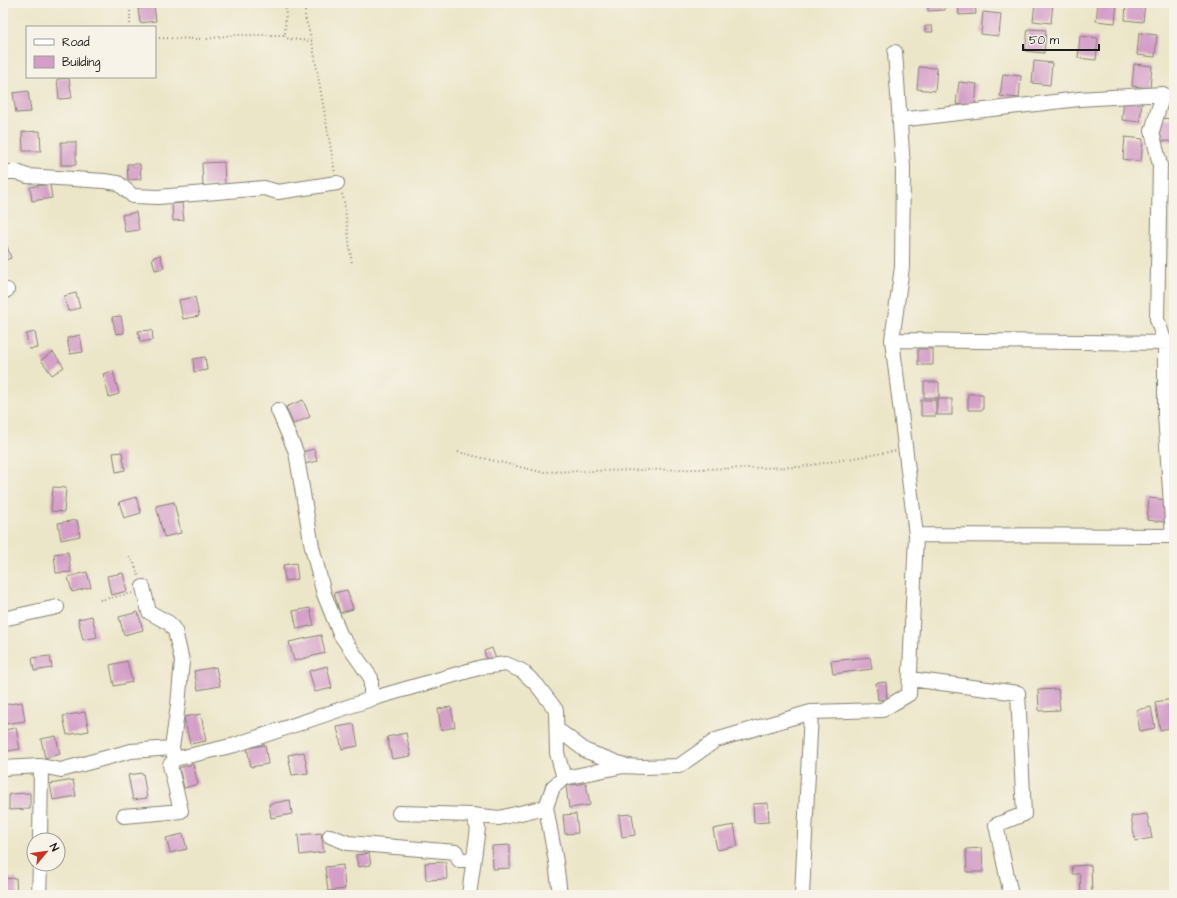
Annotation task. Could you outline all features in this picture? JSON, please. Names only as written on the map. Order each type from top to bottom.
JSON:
[{"type":"street","points":[[560,895],[546,806],[553,787],[564,778],[624,766],[679,766],[716,740],[811,712],[882,710],[909,694],[916,535],[892,340],[902,267],[903,167],[895,52]]},
{"type":"street","points":[[900,120],[1080,99],[1163,94],[1152,131],[1160,166],[1157,319],[1170,343],[1165,414],[1173,536],[916,535]]},
{"type":"street","points":[[3,172],[17,172],[26,176],[118,183],[133,196],[158,197],[264,188],[278,192],[337,183]]},
{"type":"street","points":[[892,340],[1170,343]]},
{"type":"street","points":[[278,410],[296,452],[312,547],[324,594],[340,634],[371,678],[371,699]]},
{"type":"street","points":[[124,816],[181,811],[170,765],[174,753],[182,661],[175,631],[169,623],[149,612],[144,589]]},
{"type":"street","points":[[3,619],[57,607]]},
{"type":"street","points":[[3,768],[40,766],[61,770],[131,750],[174,753],[235,745],[371,699],[482,667],[506,664],[522,671],[537,684],[556,710],[557,752],[564,778]]},
{"type":"street","points":[[910,679],[1018,693],[1024,814],[996,825],[1011,895]]},
{"type":"street","points":[[802,895],[811,712]]},
{"type":"street","points":[[557,728],[586,751],[624,766]]},
{"type":"street","points":[[40,766],[40,832]]},
{"type":"street","points":[[399,813],[472,815],[500,818],[546,806]]},
{"type":"street","points":[[468,895],[478,828],[472,815]]},
{"type":"street","points":[[330,836],[348,843],[456,852],[459,860],[473,860]]},
{"type":"street","points":[[39,895],[40,872]]},
{"type":"path","points":[[130,3],[130,26]]},
{"type":"path","points":[[285,36],[286,3]]},
{"type":"path","points":[[305,3],[305,17],[312,41],[337,183],[344,200],[352,265]]},
{"type":"path","points":[[156,38],[207,39],[231,35],[285,36],[288,39],[312,41]]},
{"type":"path","points":[[458,452],[541,472],[800,467],[906,449]]},
{"type":"path","points":[[100,600],[144,589],[134,563],[129,557]]},
{"type":"building","points":[[928,3],[944,3],[945,10],[928,11]]},
{"type":"building","points":[[958,3],[975,3],[976,14],[959,15]]},
{"type":"building","points":[[1035,3],[1053,3],[1051,23],[1033,21]]},
{"type":"building","points":[[1098,3],[1117,3],[1115,23],[1096,21]]},
{"type":"building","points":[[1126,3],[1145,3],[1143,22],[1125,20]]},
{"type":"building","points":[[154,6],[156,21],[140,23],[138,9]]},
{"type":"building","points":[[983,12],[1001,14],[999,36],[981,34]]},
{"type":"building","points":[[925,26],[932,26],[933,32],[925,32]]},
{"type":"building","points":[[1028,29],[1046,30],[1044,53],[1025,51]]},
{"type":"building","points":[[1139,33],[1157,35],[1155,57],[1137,55]]},
{"type":"building","points":[[1080,36],[1098,38],[1096,60],[1078,58]]},
{"type":"building","points":[[1034,61],[1052,63],[1050,85],[1032,83]]},
{"type":"building","points":[[1134,64],[1152,66],[1150,88],[1132,86]]},
{"type":"building","points":[[919,67],[937,68],[935,91],[917,89]]},
{"type":"building","points":[[1003,74],[1021,76],[1019,98],[1000,96]]},
{"type":"building","points":[[69,78],[72,98],[59,99],[57,79]]},
{"type":"building","points":[[959,82],[977,84],[975,106],[956,104]]},
{"type":"building","points":[[28,91],[31,112],[16,113],[13,93]]},
{"type":"building","points":[[1124,98],[1142,100],[1140,122],[1122,120]]},
{"type":"building","points":[[1159,118],[1174,119],[1174,142],[1157,140]]},
{"type":"building","points":[[40,131],[41,151],[23,151],[22,132]]},
{"type":"building","points":[[1125,137],[1143,139],[1141,162],[1123,159]]},
{"type":"building","points":[[61,142],[76,142],[76,165],[61,165]]},
{"type":"building","points":[[224,162],[225,186],[203,187],[202,163]]},
{"type":"building","points":[[127,164],[140,164],[141,179],[128,180]]},
{"type":"building","points":[[50,184],[52,198],[32,201],[30,187]]},
{"type":"building","points":[[182,203],[184,220],[173,221],[172,204]]},
{"type":"building","points":[[136,212],[139,230],[125,232],[122,215]]},
{"type":"building","points":[[7,246],[11,258],[3,261],[3,247]]},
{"type":"building","points":[[160,255],[164,268],[155,270],[152,258]]},
{"type":"building","points":[[76,293],[80,308],[68,311],[64,296]]},
{"type":"building","points":[[195,297],[199,316],[183,319],[179,300]]},
{"type":"building","points":[[121,316],[124,333],[116,334],[112,317]]},
{"type":"building","points":[[152,330],[153,340],[140,342],[138,331]]},
{"type":"building","points":[[35,332],[38,348],[29,349],[26,334]]},
{"type":"building","points":[[80,335],[83,352],[70,354],[67,338]]},
{"type":"building","points":[[918,349],[933,349],[933,365],[918,365]]},
{"type":"building","points":[[53,352],[64,367],[52,375],[41,360]]},
{"type":"building","points":[[205,357],[207,370],[194,372],[193,359]]},
{"type":"building","points":[[113,371],[119,394],[109,397],[103,374]]},
{"type":"building","points":[[924,382],[939,382],[939,398],[924,398]]},
{"type":"building","points":[[968,394],[983,394],[983,410],[968,410]]},
{"type":"building","points":[[937,399],[952,399],[952,415],[937,415]]},
{"type":"building","points":[[303,400],[310,417],[293,424],[286,407]]},
{"type":"building","points":[[921,400],[936,400],[936,416],[921,416]]},
{"type":"building","points":[[314,449],[317,461],[305,464],[302,452]]},
{"type":"building","points":[[122,452],[125,470],[116,472],[113,453]]},
{"type":"building","points":[[53,487],[66,488],[64,512],[51,511]]},
{"type":"building","points":[[136,497],[141,513],[124,518],[119,502]]},
{"type":"building","points":[[1149,498],[1167,500],[1165,522],[1147,520]]},
{"type":"building","points":[[174,502],[181,533],[164,537],[156,506]]},
{"type":"building","points":[[77,520],[80,536],[61,540],[58,523]]},
{"type":"building","points":[[68,552],[71,572],[56,573],[54,554]]},
{"type":"building","points":[[296,563],[298,579],[285,581],[283,565]]},
{"type":"building","points":[[87,572],[91,587],[72,592],[68,577]]},
{"type":"building","points":[[123,573],[127,591],[111,595],[107,576]]},
{"type":"building","points":[[347,590],[353,609],[340,613],[334,593]]},
{"type":"building","points":[[310,608],[314,625],[297,629],[293,611]]},
{"type":"building","points":[[138,612],[143,630],[124,635],[119,617]]},
{"type":"building","points":[[92,616],[97,637],[83,640],[78,619]]},
{"type":"building","points":[[321,635],[325,653],[294,661],[289,642]]},
{"type":"building","points":[[492,648],[496,659],[487,662],[484,651]]},
{"type":"building","points":[[50,656],[52,668],[34,671],[32,658]]},
{"type":"building","points":[[870,657],[872,669],[833,674],[831,661]]},
{"type":"building","points":[[127,661],[132,682],[114,686],[110,665]]},
{"type":"building","points":[[327,666],[332,688],[315,692],[309,671]]},
{"type":"building","points":[[216,667],[220,686],[198,690],[194,671]]},
{"type":"building","points":[[886,682],[887,699],[878,700],[876,683]]},
{"type":"building","points":[[1058,689],[1060,710],[1039,711],[1038,690]]},
{"type":"building","points":[[1173,699],[1174,727],[1160,730],[1155,702]]},
{"type":"building","points":[[22,702],[25,721],[4,724],[3,705]]},
{"type":"building","points":[[451,707],[455,727],[441,730],[438,709]]},
{"type":"building","points":[[1151,707],[1155,728],[1140,731],[1136,710]]},
{"type":"building","points":[[85,712],[89,731],[67,735],[63,716]]},
{"type":"building","points":[[201,714],[206,741],[190,744],[184,717]]},
{"type":"building","points":[[354,724],[358,746],[342,749],[337,727]]},
{"type":"building","points":[[16,728],[20,749],[3,752],[3,730]]},
{"type":"building","points":[[406,733],[411,756],[392,759],[387,737]]},
{"type":"building","points":[[56,736],[60,754],[45,758],[41,739]]},
{"type":"building","points":[[265,745],[268,764],[251,767],[247,748]]},
{"type":"building","points":[[304,752],[308,773],[292,775],[288,755]]},
{"type":"building","points":[[193,764],[198,784],[184,788],[179,768]]},
{"type":"building","points":[[143,773],[147,798],[133,800],[128,775]]},
{"type":"building","points":[[73,780],[76,796],[53,800],[50,784]]},
{"type":"building","points":[[586,783],[590,805],[569,808],[566,786]]},
{"type":"building","points":[[30,793],[30,809],[9,810],[9,794]]},
{"type":"building","points":[[290,800],[292,814],[271,818],[269,804]]},
{"type":"building","points":[[768,803],[769,822],[754,823],[753,804]]},
{"type":"building","points":[[576,814],[578,833],[565,834],[563,815]]},
{"type":"building","points":[[632,814],[635,835],[622,837],[619,815]]},
{"type":"building","points":[[1147,814],[1152,838],[1135,841],[1131,816]]},
{"type":"building","points":[[734,825],[738,846],[717,850],[713,829]]},
{"type":"building","points":[[321,833],[324,852],[300,855],[298,835]]},
{"type":"building","points":[[183,834],[187,849],[170,853],[166,838]]},
{"type":"building","points":[[510,845],[510,868],[493,869],[492,846]]},
{"type":"building","points":[[982,848],[983,872],[967,872],[966,849]]},
{"type":"building","points":[[369,853],[371,865],[358,867],[356,855]]},
{"type":"building","points":[[446,862],[447,879],[426,880],[425,863]]},
{"type":"building","points":[[343,865],[345,889],[328,891],[325,867]]},
{"type":"building","points":[[1091,865],[1092,895],[1081,895],[1080,874],[1073,874],[1072,866]]},
{"type":"building","points":[[16,878],[17,895],[3,895],[3,879]]}]
